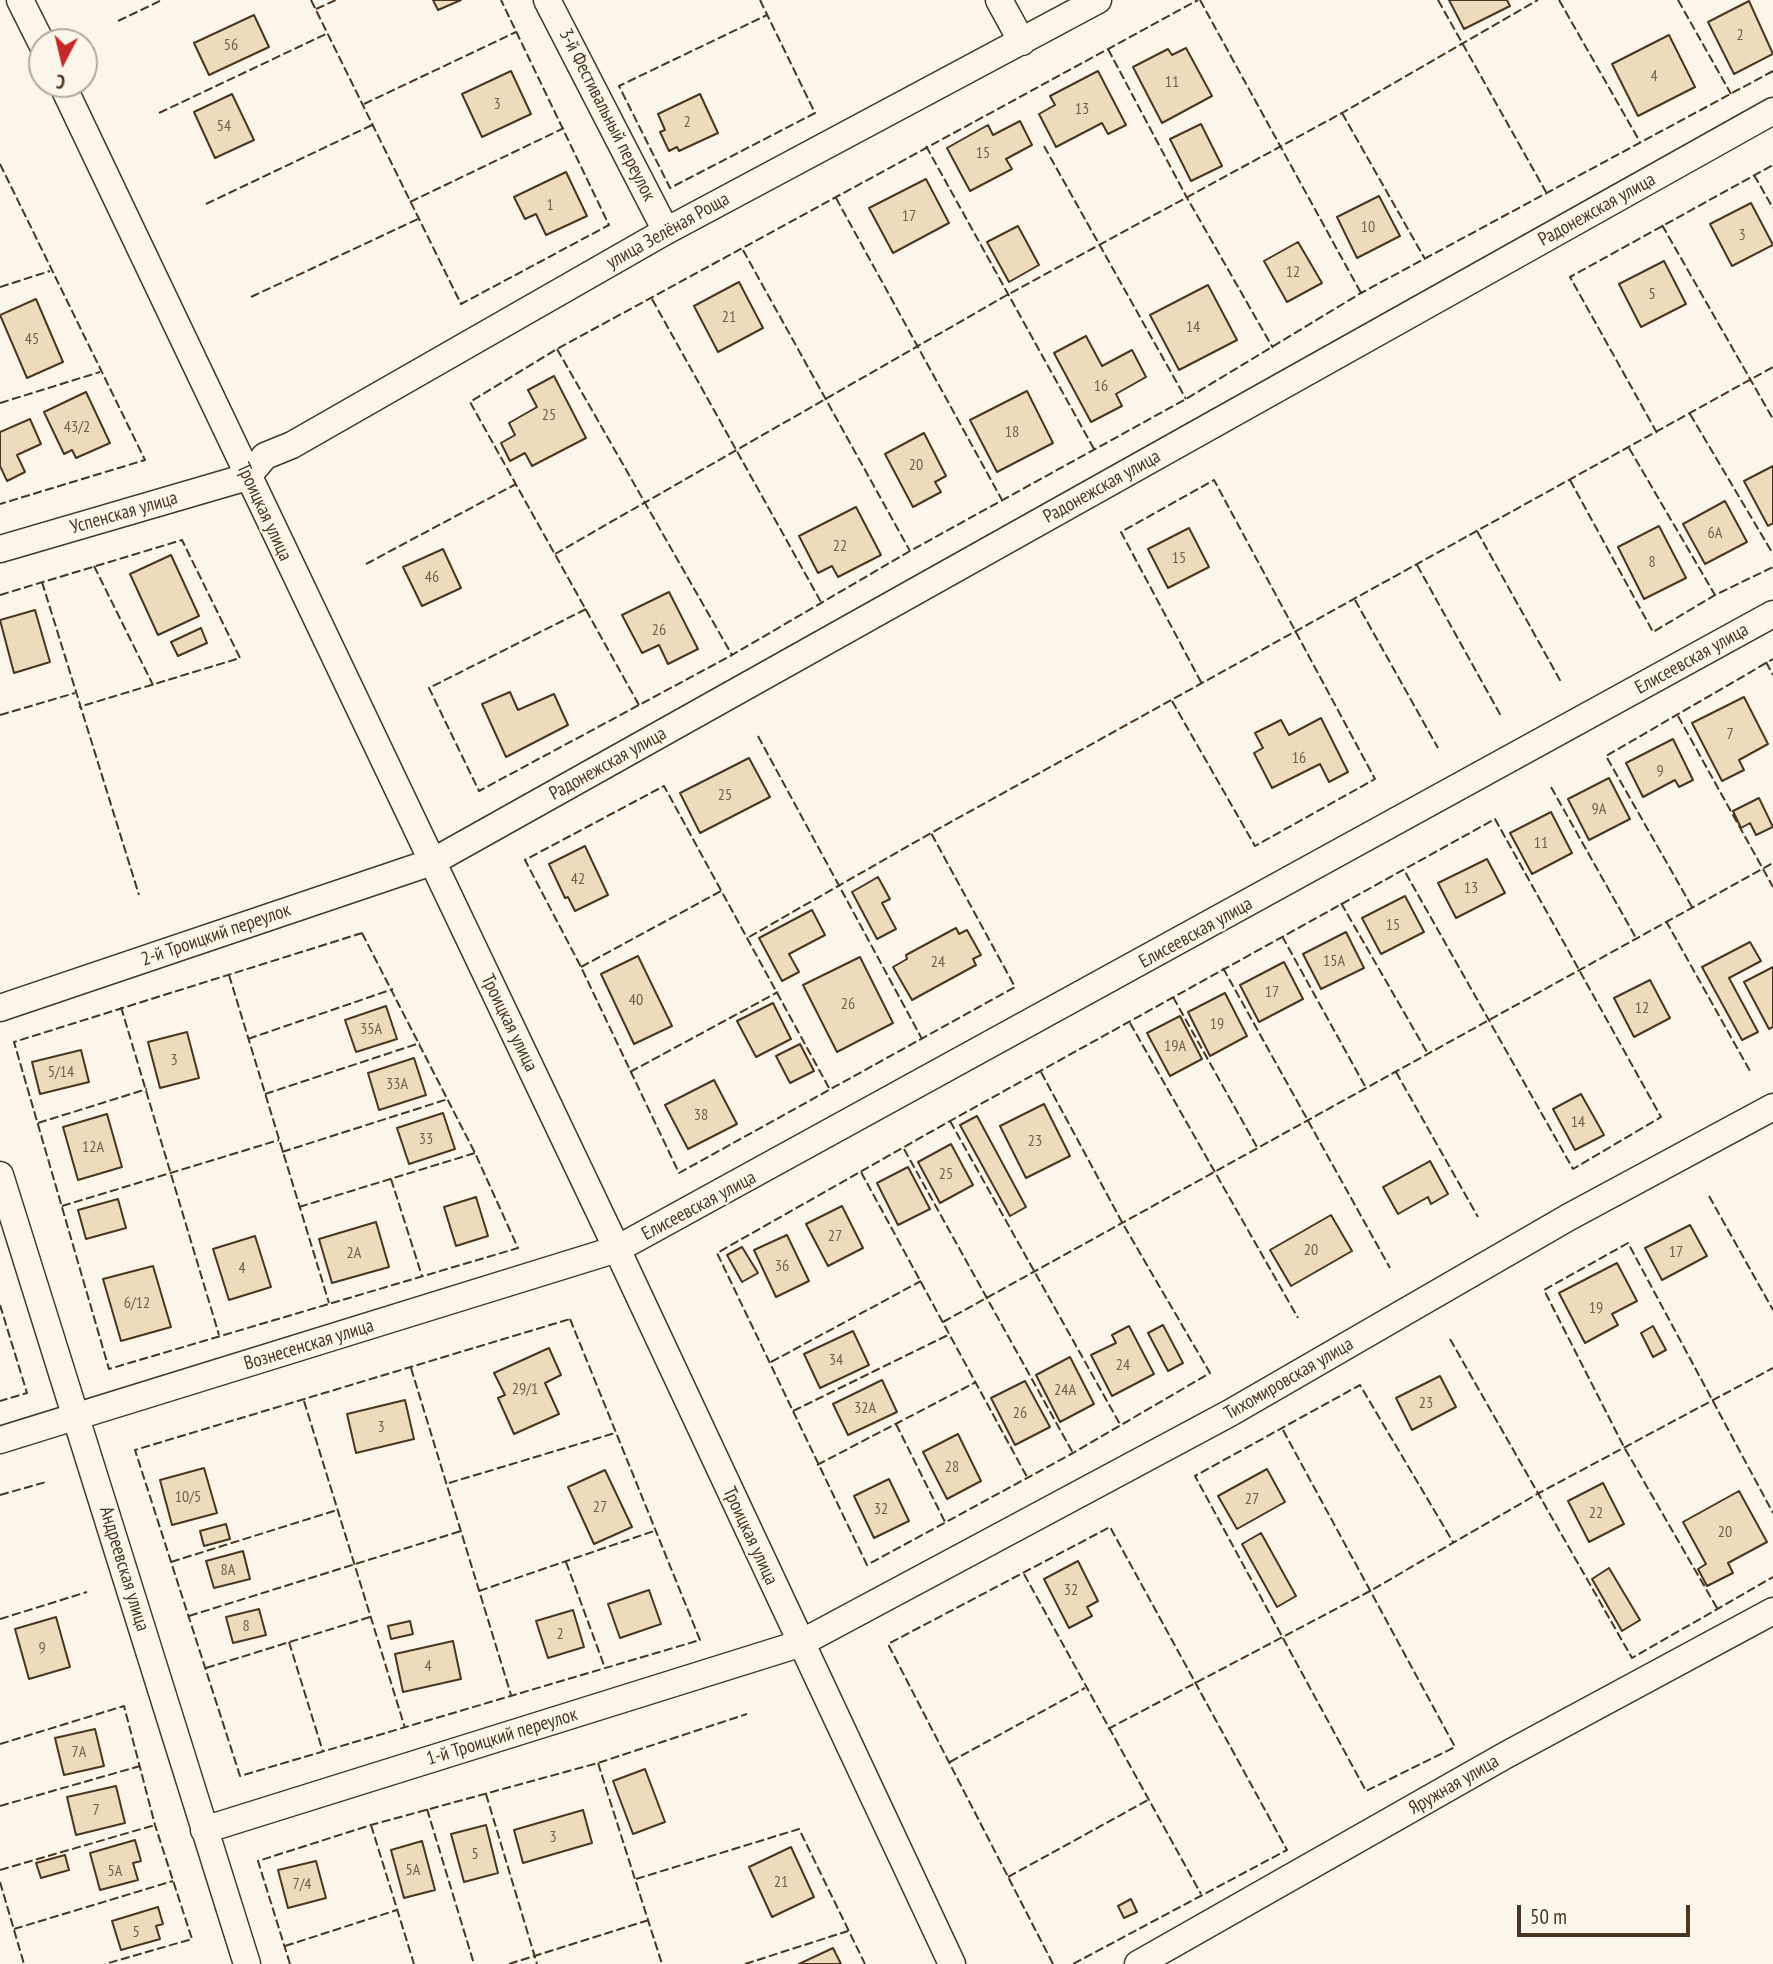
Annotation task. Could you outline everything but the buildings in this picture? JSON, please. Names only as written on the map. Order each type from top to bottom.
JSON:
[{"type":"street","points":[[20,0],[34,28]]},
{"type":"street","name":"3-й Фестивальный переулок","points":[[547,0],[666,231]]},
{"type":"street","points":[[999,0],[1023,42]]},
{"type":"street","name":"улица Зелёная Роща","points":[[247,477],[265,456],[292,445],[666,231],[1098,0]]},
{"type":"street","name":"Троицкая улица","points":[[69,98],[617,1249],[799,1644],[952,1964]]},
{"type":"street","name":"Радонежская улица","points":[[432,862],[1773,111]]},
{"type":"street","name":"Успенская улица","points":[[0,549],[247,477]]},
{"type":"street","name":"Елисеевская улица","points":[[617,1249],[1773,614]]},
{"type":"street","name":"2-й Троицкий переулок","points":[[0,1008],[432,862]]},
{"type":"street","name":"Тихомировская улица","points":[[799,1644],[1230,1413],[1569,1217],[1773,1107]]},
{"type":"street","name":"Андреевская улица","points":[[0,1175],[247,1964]]},
{"type":"street","name":"Вознесенская улица","points":[[0,1440],[617,1249]]},
{"type":"street","name":"Яружная улица","points":[[1138,1964],[1506,1755],[1773,1611]]},
{"type":"street","name":"1-й Троицкий переулок","points":[[204,1830],[799,1644]]},
{"type":"fence","points":[[118,21],[162,0]]},
{"type":"fence","points":[[311,0],[461,304],[609,225],[501,0]]},
{"type":"fence","points":[[316,9],[336,0]]},
{"type":"fence","points":[[760,0],[815,113],[670,188],[619,86],[767,15]]},
{"type":"fence","points":[[639,705],[470,402],[557,349],[1198,0]]},
{"type":"fence","points":[[1200,0],[1361,293]]},
{"type":"fence","points":[[1438,0],[1546,192]]},
{"type":"fence","points":[[555,554],[1007,295],[1342,113],[1538,0]]},
{"type":"fence","points":[[1559,0],[1640,142]]},
{"type":"fence","points":[[1678,0],[1731,94]]},
{"type":"fence","points":[[364,104],[516,32]]},
{"type":"fence","points":[[159,113],[326,34]]},
{"type":"fence","points":[[1108,49],[1186,196],[1273,348]]},
{"type":"fence","points":[[586,609],[429,688],[479,791],[732,655],[910,551],[1186,399],[1361,293],[1773,71]]},
{"type":"fence","points":[[1342,113],[1425,259]]},
{"type":"fence","points":[[206,204],[372,125]]},
{"type":"fence","points":[[410,202],[564,128]]},
{"type":"fence","points":[[926,146],[1094,449]]},
{"type":"fence","points":[[1044,146],[1186,399]]},
{"type":"fence","points":[[0,164],[145,460],[0,504]]},
{"type":"fence","points":[[1657,433],[1570,277],[1773,165]]},
{"type":"fence","points":[[1754,175],[1773,208]]},
{"type":"fence","points":[[836,198],[1002,500]]},
{"type":"fence","points":[[251,297],[418,219]]},
{"type":"fence","points":[[1662,225],[1773,419]]},
{"type":"fence","points":[[743,250],[910,551]]},
{"type":"fence","points":[[0,287],[50,271]]},
{"type":"fence","points":[[652,299],[821,602]]},
{"type":"fence","points":[[557,349],[732,655]]},
{"type":"fence","points":[[749,937],[931,833],[1773,367]]},
{"type":"fence","points":[[0,403],[100,372]]},
{"type":"fence","points":[[1690,414],[1773,554]]},
{"type":"fence","points":[[1629,448],[1715,595]]},
{"type":"fence","points":[[1172,701],[1255,846],[1375,779],[1214,480],[1121,532],[1202,684]]},
{"type":"fence","points":[[1570,480],[1653,632],[1715,595],[1773,567]]},
{"type":"fence","points":[[366,564],[516,484]]},
{"type":"fence","points":[[1477,531],[1561,682]]},
{"type":"fence","points":[[0,595],[182,540],[240,658],[79,707]]},
{"type":"fence","points":[[1417,565],[1501,716]]},
{"type":"fence","points":[[94,566],[153,685]]},
{"type":"fence","points":[[42,582],[139,895]]},
{"type":"fence","points":[[1355,600],[1438,748]]},
{"type":"fence","points":[[1692,907],[1606,756],[1773,659]]},
{"type":"fence","points":[[1766,662],[1773,675]]},
{"type":"fence","points":[[0,715],[75,693]]},
{"type":"fence","points":[[1678,716],[1773,887]]},
{"type":"fence","points":[[758,736],[922,1039]]},
{"type":"fence","points":[[829,1088],[664,786],[525,860],[581,967],[679,1173],[1015,987],[931,833]]},
{"type":"fence","points":[[1551,787],[1636,938]]},
{"type":"fence","points":[[1041,1072],[1123,1224],[1210,1373],[1073,1453],[867,1565],[717,1253],[950,1121],[1495,819],[1661,1117],[1573,1169],[1404,870]]},
{"type":"fence","points":[[943,1322],[1773,863]]},
{"type":"fence","points":[[581,967],[723,890]]},
{"type":"fence","points":[[1341,903],[1428,1054]]},
{"type":"fence","points":[[1666,921],[1750,1071]]},
{"type":"fence","points":[[362,933],[475,1153],[518,1248],[109,1369],[14,1042],[362,933]]},
{"type":"fence","points":[[1282,936],[1366,1088]]},
{"type":"fence","points":[[1223,968],[1390,1268]]},
{"type":"fence","points":[[229,975],[329,1303]]},
{"type":"fence","points":[[248,1039],[393,989]]},
{"type":"fence","points":[[630,1072],[778,992]]},
{"type":"fence","points":[[1173,997],[1258,1149]]},
{"type":"fence","points":[[121,1007],[219,1335]]},
{"type":"fence","points":[[1130,1023],[1298,1318]]},
{"type":"fence","points":[[265,1094],[420,1043]]},
{"type":"fence","points":[[1396,1072],[1478,1217]]},
{"type":"fence","points":[[38,1123],[147,1089]]},
{"type":"fence","points":[[282,1152],[448,1099]]},
{"type":"fence","points":[[950,1121],[1121,1426]]},
{"type":"fence","points":[[62,1206],[279,1140]]},
{"type":"fence","points":[[904,1149],[1073,1453]]},
{"type":"fence","points":[[299,1207],[475,1153]]},
{"type":"fence","points":[[861,1172],[1027,1477]]},
{"type":"fence","points":[[391,1179],[422,1276]]},
{"type":"fence","points":[[1709,1196],[1773,1310]]},
{"type":"fence","points":[[1717,1608],[1624,1447],[1544,1290],[1628,1243],[1773,1513]]},
{"type":"fence","points":[[771,1362],[921,1281]]},
{"type":"fence","points":[[0,1305],[27,1393],[0,1401]]},
{"type":"fence","points":[[570,1319],[700,1640],[240,1776],[135,1450],[570,1319]]},
{"type":"fence","points":[[793,1411],[950,1334]]},
{"type":"fence","points":[[1450,1339],[1632,1658],[1773,1577]]},
{"type":"fence","points":[[411,1368],[511,1695]]},
{"type":"fence","points":[[1108,1729],[1370,1591],[1539,1493],[1773,1368]]},
{"type":"fence","points":[[817,1465],[976,1382]]},
{"type":"fence","points":[[1283,1430],[1455,1747],[1366,1791],[1195,1476],[1360,1385],[1453,1542]]},
{"type":"fence","points":[[304,1401],[405,1728]]},
{"type":"fence","points":[[896,1424],[945,1522]]},
{"type":"fence","points":[[449,1483],[615,1433]]},
{"type":"fence","points":[[0,1495],[46,1482]]},
{"type":"fence","points":[[171,1562],[337,1510]]},
{"type":"fence","points":[[1053,1964],[888,1644],[1110,1527],[1287,1850],[1073,1964]]},
{"type":"fence","points":[[189,1616],[461,1531]]},
{"type":"fence","points":[[479,1591],[654,1531]]},
{"type":"fence","points":[[566,1562],[605,1668]]},
{"type":"fence","points":[[1024,1574],[1201,1894]]},
{"type":"fence","points":[[0,1619],[87,1592]]},
{"type":"fence","points":[[206,1668],[370,1617]]},
{"type":"fence","points":[[289,1642],[323,1752]]},
{"type":"fence","points":[[950,1762],[1085,1688]]},
{"type":"fence","points":[[0,1744],[124,1706],[155,1825],[192,1939],[105,1964]]},
{"type":"fence","points":[[290,1964],[258,1861],[371,1825],[598,1763],[747,1714]]},
{"type":"fence","points":[[598,1763],[662,1964]]},
{"type":"fence","points":[[0,1806],[140,1766]]},
{"type":"fence","points":[[486,1794],[537,1964]]},
{"type":"fence","points":[[1008,1877],[1148,1800]]},
{"type":"fence","points":[[427,1809],[474,1964]]},
{"type":"fence","points":[[0,1870],[155,1825]]},
{"type":"fence","points":[[371,1825],[414,1964]]},
{"type":"fence","points":[[636,1879],[799,1829],[865,1964]]},
{"type":"fence","points":[[14,1929],[173,1881]]},
{"type":"fence","points":[[0,1882],[24,1964]]},
{"type":"fence","points":[[285,1946],[397,1910]]},
{"type":"fence","points":[[509,1964],[649,1920]]},
{"type":"fence","points":[[745,1964],[848,1931]]}]
